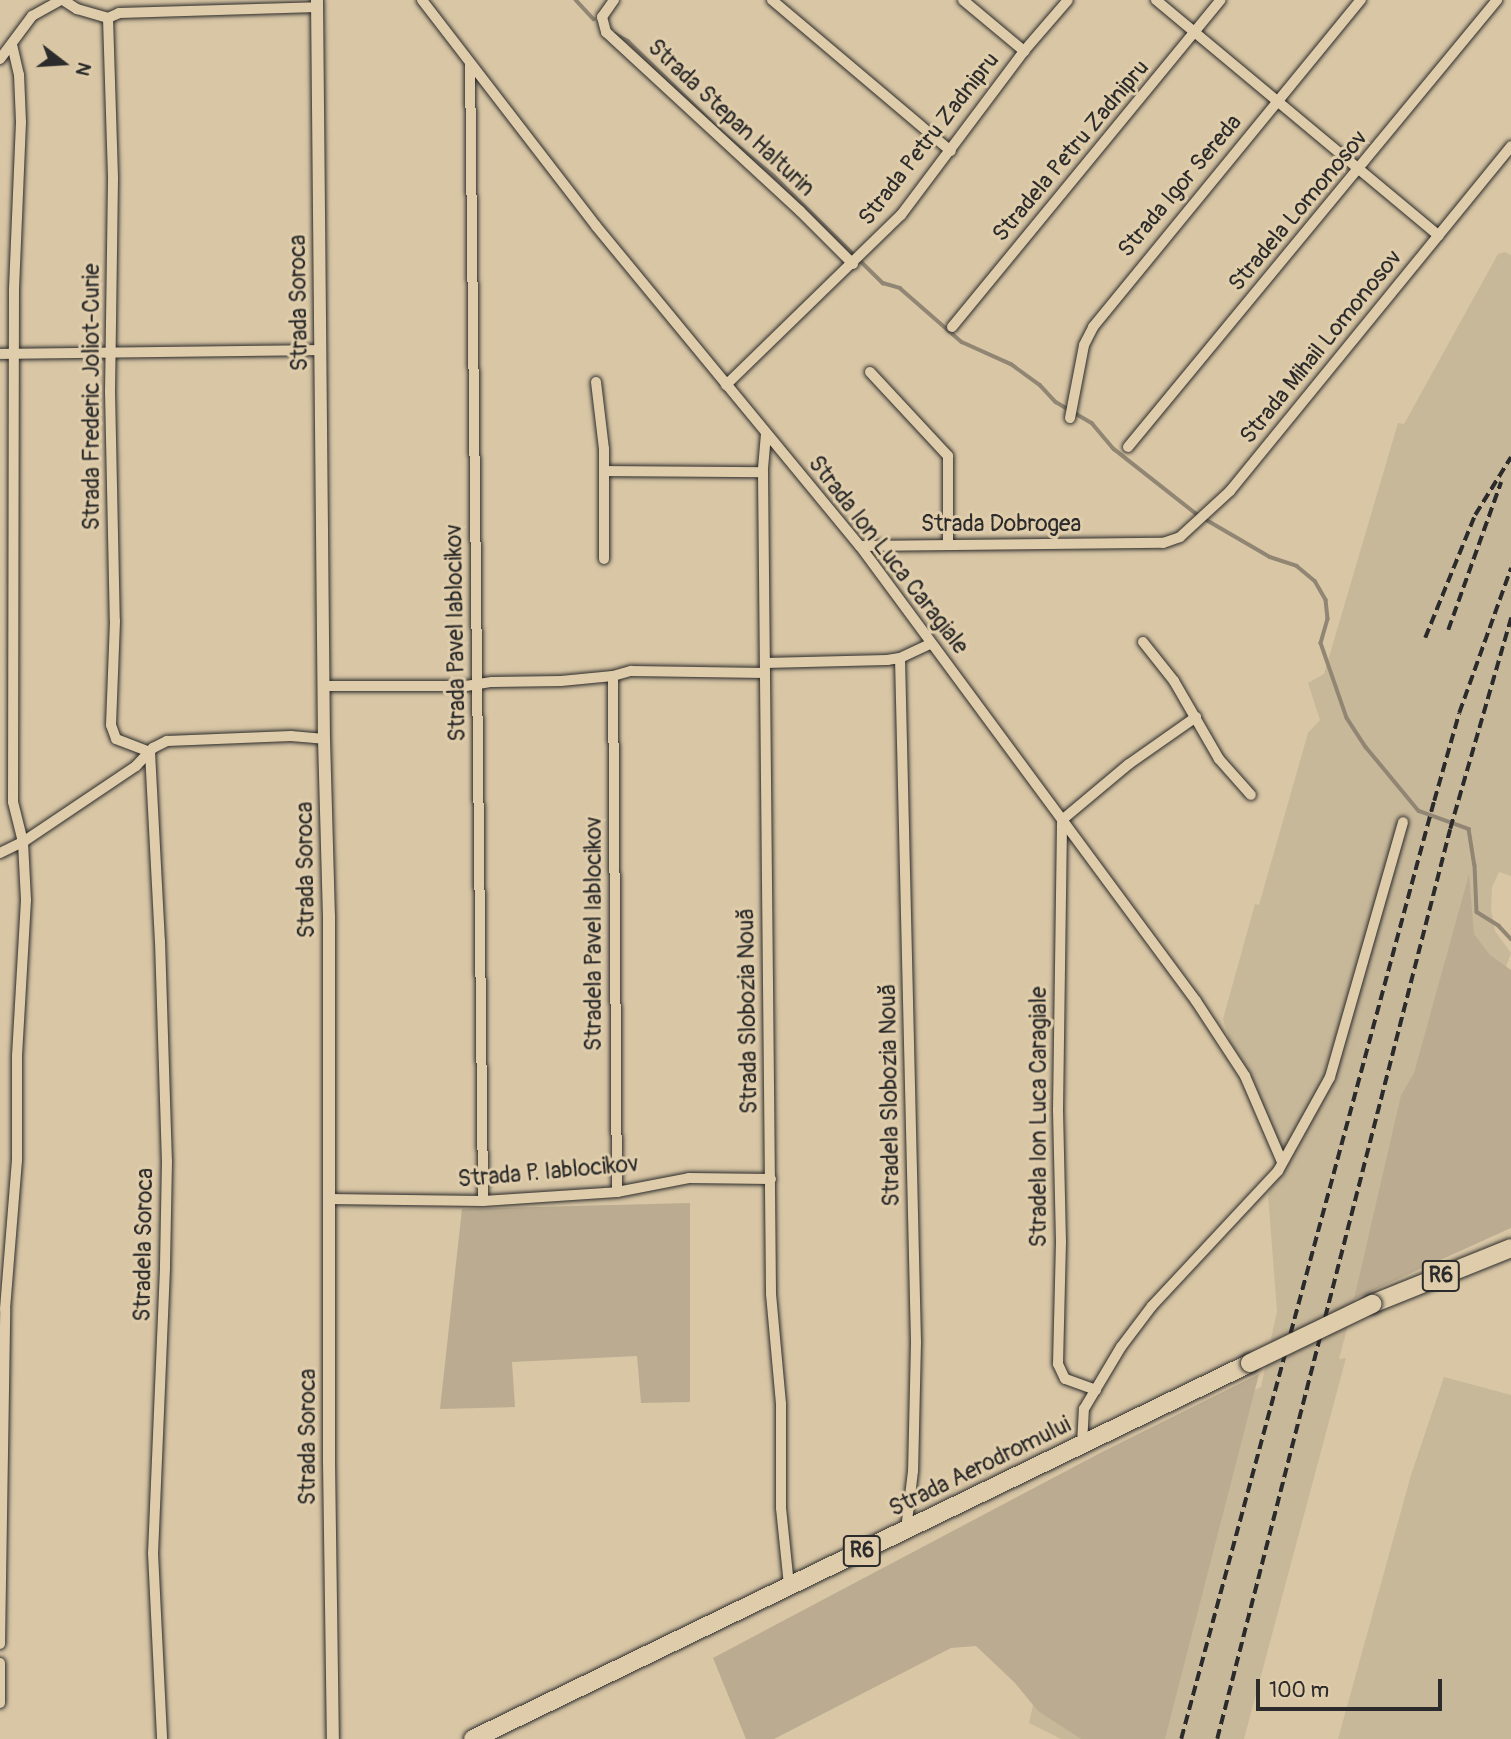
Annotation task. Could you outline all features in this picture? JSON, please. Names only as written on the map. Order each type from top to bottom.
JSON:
[{"type":"highway","name":"Strada Aerodromului","points":[[473,1739],[1372,1304],[1511,1248]]},
{"type":"street","points":[[0,60],[32,16],[62,0],[77,9],[107,18],[119,13],[208,5],[317,4]]},
{"type":"street","name":"Strada Ion Luca Caragiale","points":[[422,0],[596,226],[860,546],[1196,1001],[1245,1076],[1282,1162]]},
{"type":"street","name":"Strada Stepan Halturin","points":[[614,0],[602,17],[606,32],[800,211],[853,264]]},
{"type":"street","points":[[772,0],[951,151]]},
{"type":"street","points":[[964,0],[1024,51]]},
{"type":"street","name":"Strada Petru Zadnipru","points":[[726,385],[901,215],[1024,51],[1068,0]]},
{"type":"street","points":[[1156,0],[1439,236]]},
{"type":"street","name":"Stradela Petru Zadnipru","points":[[952,327],[1221,0]]},
{"type":"street","name":"Strada Igor Sereda","points":[[1070,418],[1084,345],[1093,327],[1361,0]]},
{"type":"street","name":"Stradela Lomonosov","points":[[1128,447],[1361,169],[1497,0]]},
{"type":"street","name":"Strada Soroca","points":[[317,4],[324,495],[324,738],[330,916],[328,1199],[333,1739]]},
{"type":"street","name":"Strada Frederic Joliot-Curie","points":[[107,18],[113,179],[111,353],[115,621],[111,725],[116,739],[149,752]]},
{"type":"street","points":[[0,1644],[5,1309],[17,1160],[17,1056],[26,900],[23,842],[13,802],[15,240],[21,101],[12,44]]},
{"type":"street","name":"Strada Pavel Iablocikov","points":[[470,64],[483,1201]]},
{"type":"street","name":"Strada Mihail Lomonosov","points":[[1142,543],[1163,543],[1180,537],[1230,491],[1511,146]]},
{"type":"street","points":[[0,354],[320,350]]},
{"type":"street","points":[[870,372],[948,456],[947,545]]},
{"type":"street","points":[[596,382],[604,471],[604,559]]},
{"type":"street","name":"Strada Slobozia Nouă","points":[[766,434],[763,471],[772,1306],[781,1404],[781,1507],[789,1586]]},
{"type":"street","points":[[604,471],[763,471]]},
{"type":"street","name":"Strada Dobrogea","points":[[860,546],[1142,543]]},
{"type":"street","points":[[1143,642],[1174,681],[1219,759],[1251,795]]},
{"type":"street","points":[[324,686],[478,684],[613,676],[631,671],[765,668],[900,658],[930,644]]},
{"type":"street","name":"Stradela Slobozia Nouă","points":[[900,658],[916,1342],[912,1481],[906,1530]]},
{"type":"street","name":"Stradela Pavel Iablocikov","points":[[613,676],[617,1192]]},
{"type":"street","points":[[1062,820],[1129,764],[1196,717]]},
{"type":"street","points":[[0,853],[23,842],[136,766],[161,743],[183,739],[291,736],[324,738]]},
{"type":"street","name":"Stradela Sorocа","points":[[149,752],[159,901],[167,1161],[164,1328],[153,1553],[162,1739]]},
{"type":"street","name":"Stradela Ion Luca Caragiale","points":[[1062,820],[1058,1111],[1061,1242],[1058,1364],[1065,1379],[1096,1390]]},
{"type":"street","points":[[1082,1445],[1084,1409],[1121,1347],[1152,1306],[1259,1192],[1282,1162],[1330,1077],[1403,822]]},
{"type":"street","name":"Strada P. Iablocikov","points":[[328,1199],[483,1201],[617,1192],[689,1178],[771,1179]]},
{"type":"street","points":[[0,1663],[0,1703]]},
{"type":"shaded area","points":[[1505,252],[1511,255],[1511,876],[1499,872],[1492,887],[1491,910],[1495,931],[1511,953],[1498,989],[1511,1078],[1366,1258],[1339,1359],[1346,1358],[1244,1739],[1061,1739],[1029,1723],[1056,1601],[1095,1467],[1261,1387],[1277,1311],[1268,1195],[1279,1170],[1278,1144],[1251,1074],[1230,1042],[1223,1019],[1308,733],[1320,720],[1308,683],[1324,674],[1398,423],[1404,424],[1498,254]]},
{"type":"shaded area","points":[[1469,874],[1474,934],[1490,955],[1511,970],[1511,1228],[1354,1299],[1401,1095],[1414,1073]]},
{"type":"shaded area","points":[[690,1203],[690,1402],[641,1403],[637,1356],[512,1362],[515,1407],[440,1409],[462,1209]]},
{"type":"shaded area","points":[[1259,1374],[1165,1739],[1081,1739],[1038,1711],[1015,1683],[976,1646],[951,1648],[774,1739],[746,1739],[713,1658],[1102,1452]]},
{"type":"shaded area","points":[[1444,1377],[1511,1395],[1511,1739],[1338,1739],[1411,1475]]},
{"type":"waterway","points":[[576,0],[594,19]]},
{"type":"waterway","points":[[615,34],[628,41],[724,134],[774,176],[883,283],[900,288],[962,342],[1011,364],[1040,385],[1056,402],[1092,423],[1114,449],[1198,515]]},
{"type":"waterway","points":[[1205,519],[1270,557],[1297,566],[1315,581],[1326,600],[1328,619],[1321,643],[1347,718],[1366,747],[1419,811],[1469,829],[1475,865],[1477,912],[1499,926],[1511,939]]},
{"type":"railway","points":[[1425,638],[1475,515],[1511,457]]},
{"type":"railway","points":[[1448,630],[1501,482]]},
{"type":"railway","points":[[1181,1739],[1434,801],[1459,713],[1511,568]]},
{"type":"railway","points":[[1217,1739],[1450,829],[1511,618]]}]
